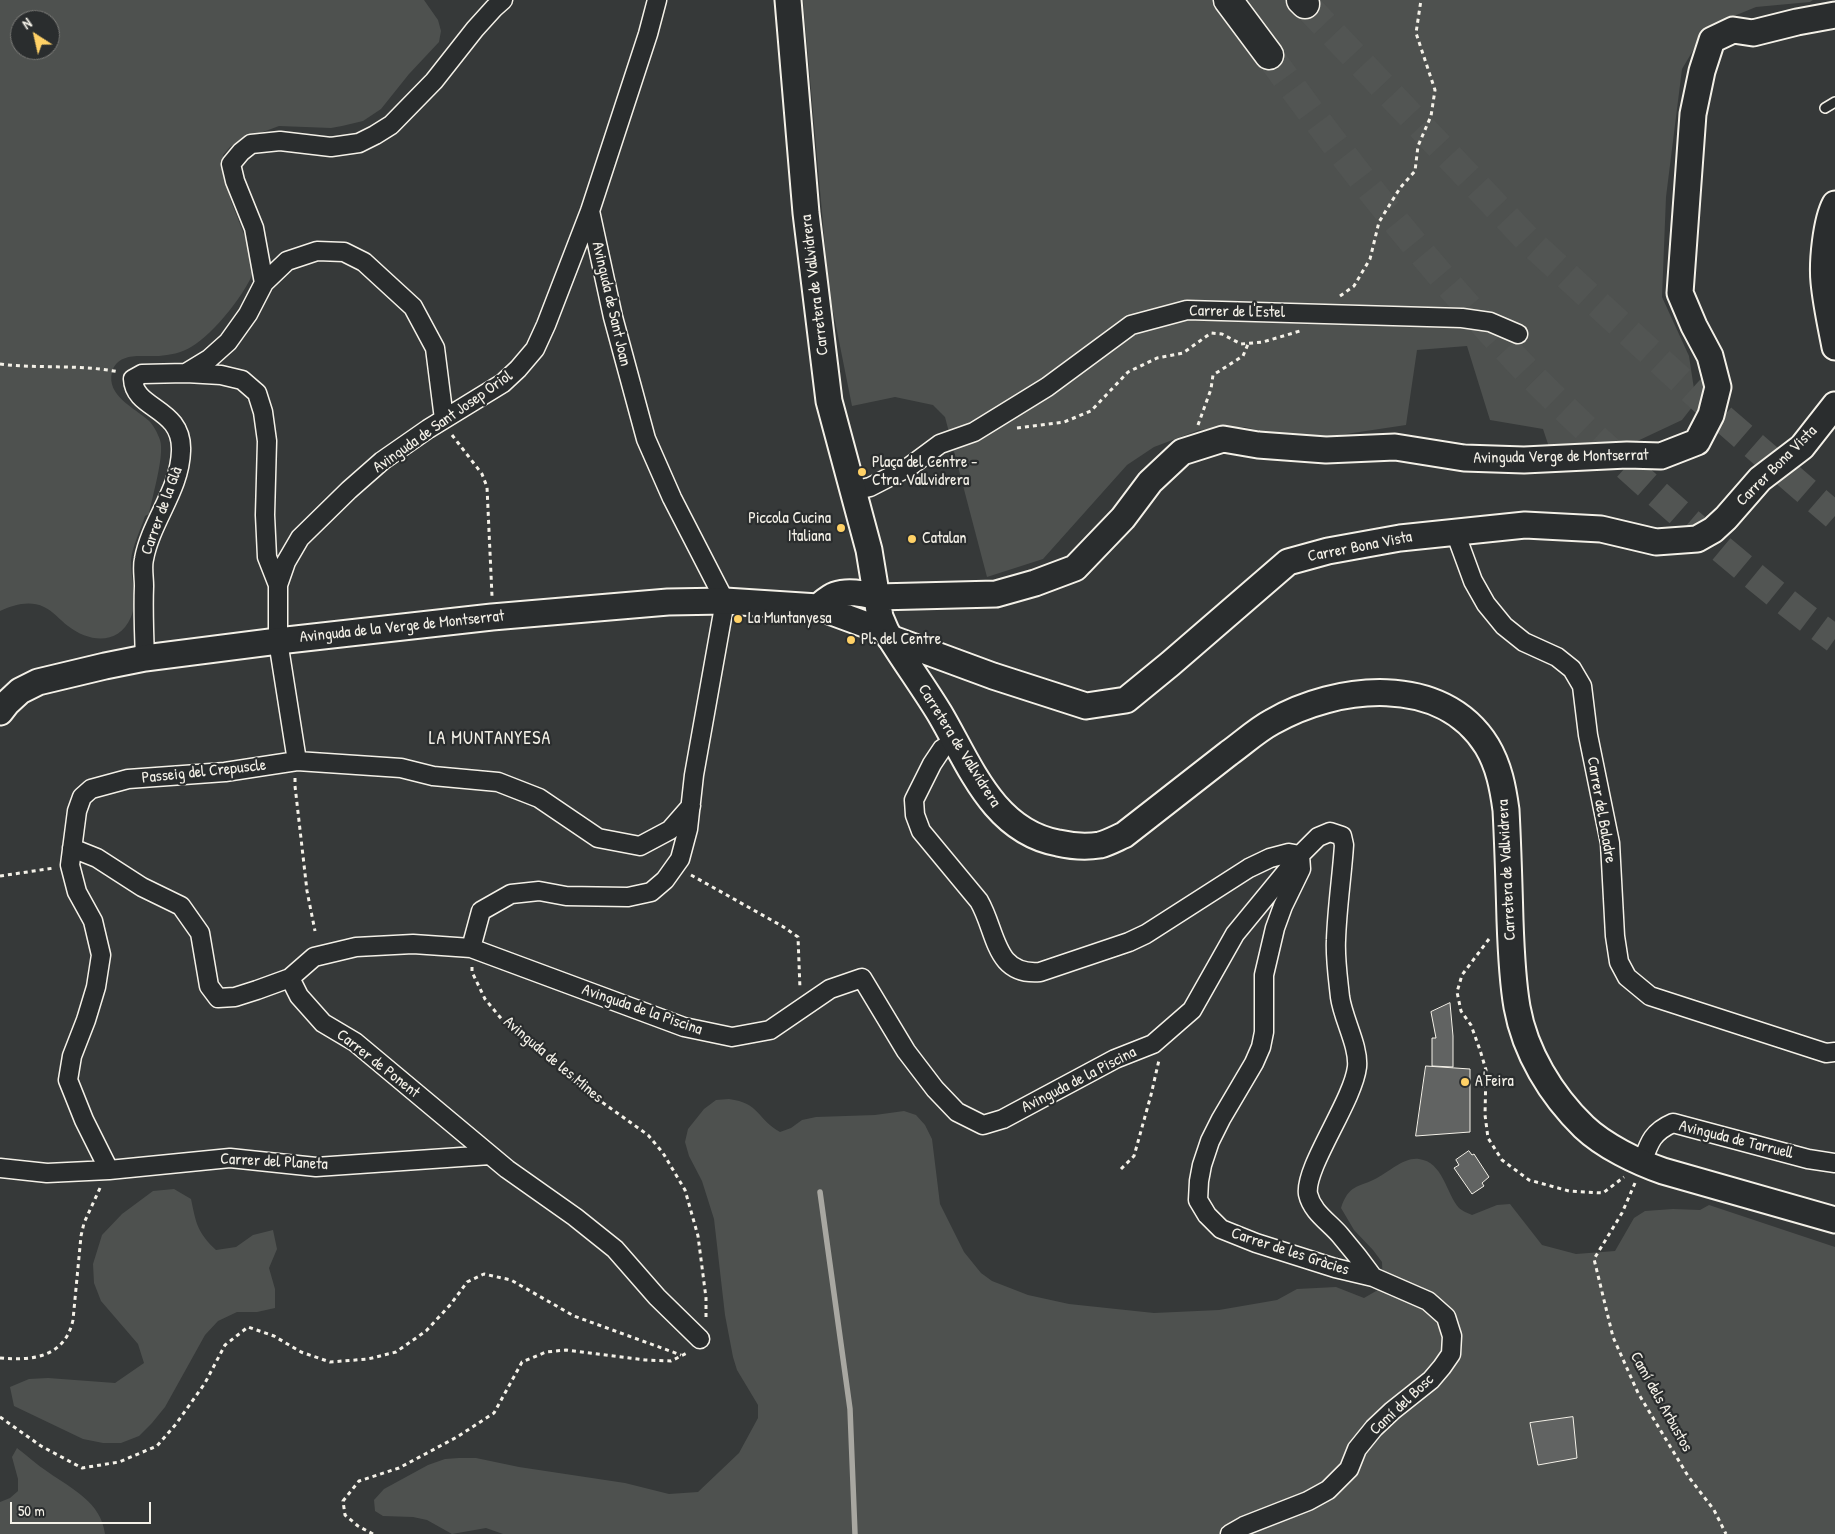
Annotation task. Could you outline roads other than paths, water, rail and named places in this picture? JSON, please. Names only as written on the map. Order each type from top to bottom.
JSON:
[{"type":"highway","points":[[1228,0],[1269,55]]},
{"type":"street","points":[[264,283],[254,228],[235,181],[231,164],[241,152],[251,144],[280,142],[331,147],[359,143],[375,135],[391,125],[434,81],[475,29],[503,0]]},
{"type":"street","name":"Carretera de Vallvidrera","points":[[788,0],[806,213],[829,402],[872,564],[877,597],[886,631],[940,714],[991,802],[1023,831],[1049,842],[1077,846],[1100,844],[1124,834],[1262,728],[1301,708],[1342,696],[1372,693],[1404,694],[1437,703],[1454,712],[1473,728],[1497,764],[1506,810],[1512,968],[1517,1008],[1525,1038],[1539,1069],[1549,1085],[1585,1128],[1608,1144],[1642,1163],[1663,1171],[1835,1220]]},
{"type":"street","points":[[590,210],[648,34],[654,2]]},
{"type":"street","name":"Avinguda Verge de Montserrat","points":[[818,607],[834,595],[859,593],[877,597],[996,594],[1035,584],[1075,568],[1123,518],[1150,482],[1182,452],[1223,439],[1258,445],[1326,450],[1395,447],[1464,458],[1524,460],[1627,455],[1661,456],[1697,442],[1711,415],[1718,387],[1710,356],[1694,326],[1680,293],[1693,114],[1702,71],[1712,40],[1733,30],[1753,33],[1835,15]]},
{"type":"street","points":[[1835,204],[1826,239],[1823,280],[1835,348]]},
{"type":"street","name":"Avinguda de Sant Josep Oriol","points":[[278,586],[292,550],[300,538],[318,520],[382,461],[503,382],[518,369],[535,349],[590,210]]},
{"type":"street","name":"Avinguda de Sant Joan","points":[[590,210],[613,317],[646,440],[672,498],[725,601]]},
{"type":"street","points":[[186,373],[209,359],[228,342],[248,314],[264,283],[287,261],[316,251],[344,252],[364,262],[413,307],[435,348],[444,419]]},
{"type":"street","name":"Carrer de l'Estel","points":[[852,491],[870,487],[909,467],[940,444],[974,432],[1047,387],[1131,325],[1188,310],[1462,318],[1490,322],[1518,334]]},
{"type":"street","points":[[186,373],[221,375],[242,380],[257,393],[263,412],[268,441],[264,516],[267,557],[278,586],[276,597],[278,641],[297,761]]},
{"type":"street","name":"Carrer de la Glà","points":[[145,658],[144,560],[150,539],[179,468],[181,450],[178,430],[170,419],[139,396],[135,391],[133,379],[142,374],[186,373]]},
{"type":"street","name":"Carrer Bona Vista","points":[[818,607],[886,631],[993,676],[1086,706],[1126,700],[1288,562],[1328,551],[1400,538],[1525,524],[1601,529],[1656,542],[1697,539],[1713,530],[1760,479],[1802,446],[1835,405]]},
{"type":"street","name":"Carrer del Baladre","points":[[1455,532],[1473,581],[1486,604],[1504,626],[1524,642],[1557,657],[1572,669],[1582,686],[1588,735],[1610,843],[1614,936],[1619,962],[1627,977],[1650,996],[1826,1053],[1835,1052]]},
{"type":"street","points":[[471,948],[481,911],[511,894],[540,891],[566,896],[628,897],[651,892],[665,880],[680,860],[688,829],[694,775],[725,601]]},
{"type":"street","name":"Avinguda de la Verge de Montserrat","points":[[0,712],[20,691],[38,682],[145,658],[492,617],[668,602],[725,601],[818,607]]},
{"type":"street","points":[[954,741],[942,749],[928,772],[914,800],[915,815],[921,831],[979,901],[985,911],[1000,953],[1008,964],[1017,970],[1028,973],[1040,972],[1129,942],[1146,934],[1249,868],[1270,858],[1289,853],[1300,855]]},
{"type":"street","name":"Passeig del Crepuscle","points":[[109,1170],[84,1120],[68,1080],[72,1056],[96,987],[101,955],[93,921],[77,892],[71,857],[77,811],[82,798],[91,789],[128,779],[225,772],[297,761],[401,768],[433,776],[498,782],[539,798],[598,838],[640,846],[670,830],[691,806]]},
{"type":"street","name":"Avinguda de la Piscina","points":[[290,978],[314,957],[356,947],[413,944],[471,948],[684,1027],[732,1037],[770,1030],[830,989],[862,978],[906,1051],[935,1089],[957,1112],[983,1125],[1003,1119],[1114,1059],[1153,1044],[1164,1035],[1192,1010],[1235,934],[1300,855],[1318,837],[1330,832],[1342,836],[1344,845],[1336,941],[1340,999],[1344,1019],[1356,1051],[1357,1066],[1344,1106],[1318,1158],[1308,1192],[1311,1204],[1339,1233],[1373,1277]]},
{"type":"street","name":"Carrer de les Gràcies","points":[[1300,855],[1301,869],[1278,921],[1264,975],[1264,1032],[1261,1048],[1210,1141],[1202,1165],[1198,1200],[1207,1215],[1221,1229],[1265,1246],[1335,1268],[1373,1277]]},
{"type":"street","points":[[71,857],[97,858],[142,887],[181,906],[200,933],[209,986],[218,998],[235,997],[250,993],[290,978]]},
{"type":"street","name":"Carrer de Ponent","points":[[290,978],[299,996],[323,1023],[355,1042],[490,1155],[615,1249],[657,1297],[700,1339]]},
{"type":"street","name":"Avinguda de Tarruell","points":[[1642,1163],[1650,1140],[1662,1128],[1673,1123],[1808,1159],[1835,1163]]},
{"type":"street","name":"Carrer del Planeta","points":[[0,1168],[47,1173],[109,1170],[230,1158],[316,1166],[490,1155]]},
{"type":"street","name":"Camí del Bosc","points":[[1230,1534],[1244,1526],[1308,1501],[1328,1490],[1349,1469],[1358,1449],[1374,1428],[1431,1380],[1451,1354],[1452,1336],[1446,1317],[1428,1301],[1373,1277]]},
{"type":"lane","points":[[1825,108],[1835,102]]},
{"type":"waterway","points":[[820,1192],[850,1409],[855,1534]]},
{"type":"tunnel","points":[[1305,4],[1528,240],[1722,418],[1835,516]]},
{"type":"tunnel","points":[[1269,55],[1330,138],[1393,218],[1460,297],[1529,373],[1594,436],[1707,537],[1835,639]]},
{"type":"place","name":"Plaça del Centre - Ctra. Vallvidrera","points":[[862,472]]},
{"type":"place","name":"Piccola Cucina Italiana","points":[[841,528]]},
{"type":"place","name":"Catalan","points":[[912,539]]},
{"type":"place","name":"La Muntanyesa","points":[[738,619]]},
{"type":"place","name":"Pl. del Centre","points":[[851,640]]},
{"type":"place","name":"A'Feira","points":[[1465,1082]]},
{"type":"district","name":"LA MUNTANYESA","points":[[490,739]]}]
